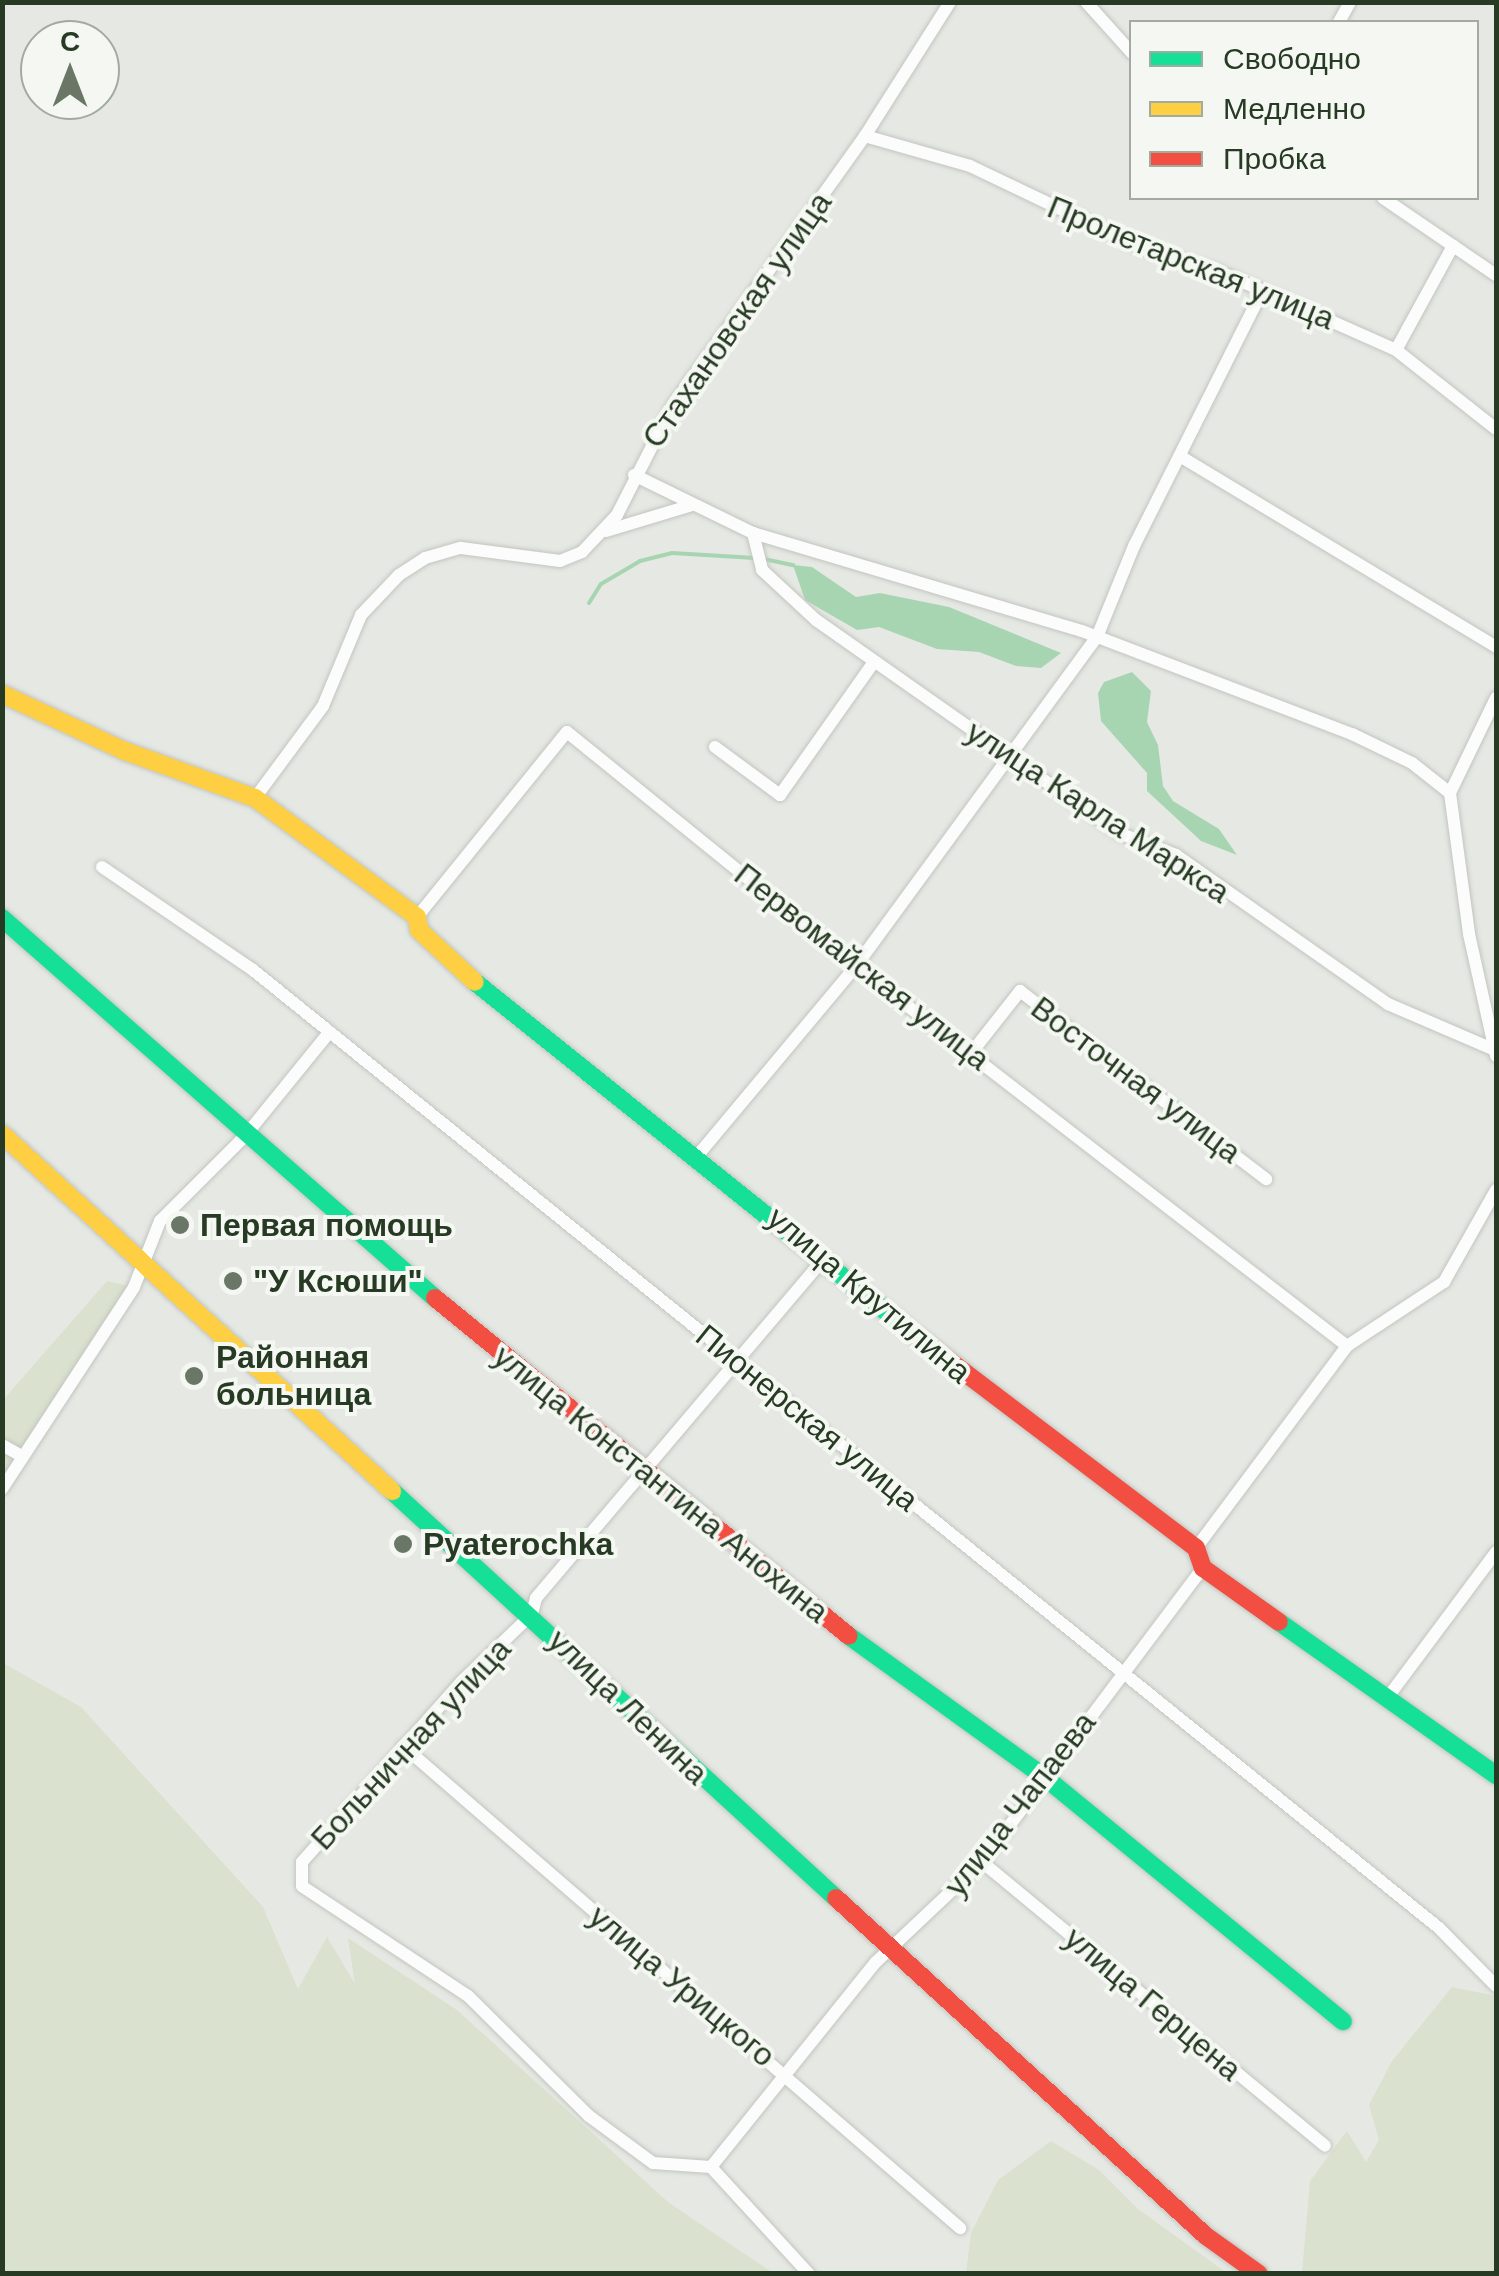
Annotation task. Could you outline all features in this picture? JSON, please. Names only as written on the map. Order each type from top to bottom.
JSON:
[{"type":"street","name":"Стахановская улица","points":[[255,798],[323,706],[361,614],[399,575],[461,548],[560,561],[582,552],[617,516],[634,475],[673,405],[866,136],[950,2]]},
{"type":"street","points":[[1086,2],[1129,50]]},
{"type":"street","name":"Пролетарская улица","points":[[866,136],[970,166],[1140,247],[1262,291],[1396,350],[1496,428]]},
{"type":"street","points":[[1386,200],[1496,275]]},
{"type":"street","points":[[1396,350],[1453,246]]},
{"type":"street","points":[[698,1155],[856,966],[1097,636],[1134,546],[1183,458],[1262,291]]},
{"type":"street","points":[[1183,458],[1496,647]]},
{"type":"street","points":[[634,475],[753,532],[1097,636],[1352,734],[1412,763],[1450,793]]},
{"type":"street","points":[[599,534],[672,506],[696,504]]},
{"type":"street","name":"улица Карла Маркса","points":[[753,532],[762,570],[873,663],[1119,833],[1176,855],[1388,1004],[1496,1053]]},
{"type":"street","points":[[715,747],[780,795],[873,663]]},
{"type":"street","name":"улица Крутилина","points":[[2,694],[125,751],[255,798],[417,917],[419,930],[455,966],[698,1155],[994,1398],[1196,1548]]},
{"type":"street","points":[[1496,698],[1450,793],[1470,934],[1496,1053]]},
{"type":"street","name":"Первомайская улица","points":[[417,917],[567,732],[856,966],[1347,1346]]},
{"type":"street","name":"Пионерская улица","points":[[102,868],[253,970],[327,1035],[738,1360],[1439,1928],[1496,1986]]},
{"type":"street","name":"улица Константина Анохина","points":[[2,918],[245,1136],[644,1471],[852,1640],[1042,1775],[1343,2021]]},
{"type":"street","name":"Восточная улица","points":[[972,1052],[1020,991],[1266,1179]]},
{"type":"street","points":[[2,1489],[145,1260],[160,1221],[245,1136],[327,1035]]},
{"type":"street","name":"улица Ленина","points":[[2,1134],[532,1614],[722,1797],[894,1946],[1206,2236],[1259,2274]]},
{"type":"street","points":[[1496,1190],[1444,1282],[1347,1346],[1196,1548],[1203,1568],[1496,1776]]},
{"type":"street","name":"Больничная улица","points":[[710,2167],[653,2163],[590,2116],[468,1996],[302,1886],[302,1862],[404,1746],[532,1614],[536,1598],[824,1257]]},
{"type":"street","points":[[2,1446],[22,1456]]},
{"type":"street","points":[[1388,1697],[1496,1552]]},
{"type":"street","name":"улица Чапаева","points":[[710,2167],[784,2072],[894,1946],[982,1862],[1042,1775],[1203,1568]]},
{"type":"street","name":"улица Урицкого","points":[[404,1746],[613,1932],[784,2072],[960,2228]]},
{"type":"street","name":"улица Герцена","points":[[982,1862],[1325,2146]]},
{"type":"street","points":[[710,2167],[809,2274]]},
{"type":"shaded area","points":[[793,565],[812,567],[856,597],[880,593],[949,607],[1061,653],[1041,668],[1016,666],[979,652],[937,649],[879,627],[857,630],[805,600]]},
{"type":"shaded area","points":[[1132,672],[1151,691],[1147,722],[1158,745],[1163,786],[1173,801],[1219,829],[1237,855],[1201,841],[1147,791],[1147,773],[1101,721],[1098,693],[1104,682]]},
{"type":"shaded area","points":[[107,1281],[134,1287],[3,1489],[3,1400]]},
{"type":"shaded area","points":[[3,1663],[81,1707],[263,1907],[298,1989],[327,1937],[355,1984],[348,1938],[457,2010],[668,2202],[773,2273],[3,2273]]},
{"type":"shaded area","points":[[1452,1987],[1496,1996],[1496,2273],[1302,2273],[1310,2181],[1347,2131],[1366,2162],[1379,2140],[1369,2105],[1392,2061]]},
{"type":"shaded area","points":[[1051,2141],[1099,2170],[1138,2209],[1227,2273],[966,2273],[971,2233],[998,2180]]},
{"type":"waterway","points":[[589,603],[601,584],[640,561],[672,553],[755,558]]},
{"type":"waterway","points":[[764,559],[793,565]]},
{"type":"traffic: fast","points":[[2,918],[435,1298]]},
{"type":"traffic: fast","points":[[475,982],[918,1337]]},
{"type":"traffic: fast","points":[[392,1491],[836,1898]]},
{"type":"traffic: fast","points":[[1279,1622],[1496,1775]]},
{"type":"traffic: fast","points":[[849,1636],[1042,1775],[1343,2021]]},
{"type":"traffic: slow","points":[[2,694],[125,751],[255,798],[417,917],[419,930],[475,982]]},
{"type":"traffic: slow","points":[[2,1134],[392,1491]]},
{"type":"traffic: jam","points":[[435,1298],[849,1636]]},
{"type":"traffic: jam","points":[[918,1337],[1196,1548],[1203,1568],[1279,1622]]},
{"type":"traffic: jam","points":[[836,1898],[1206,2236],[1259,2274]]},
{"type":"place","name":"Первая помощь","points":[[180,1225]]},
{"type":"place","name":"\"У Ксюши\"","points":[[233,1281]]},
{"type":"place","name":"Районная больница","points":[[194,1376]]},
{"type":"place","name":"Pyaterochka","points":[[403,1544]]}]
